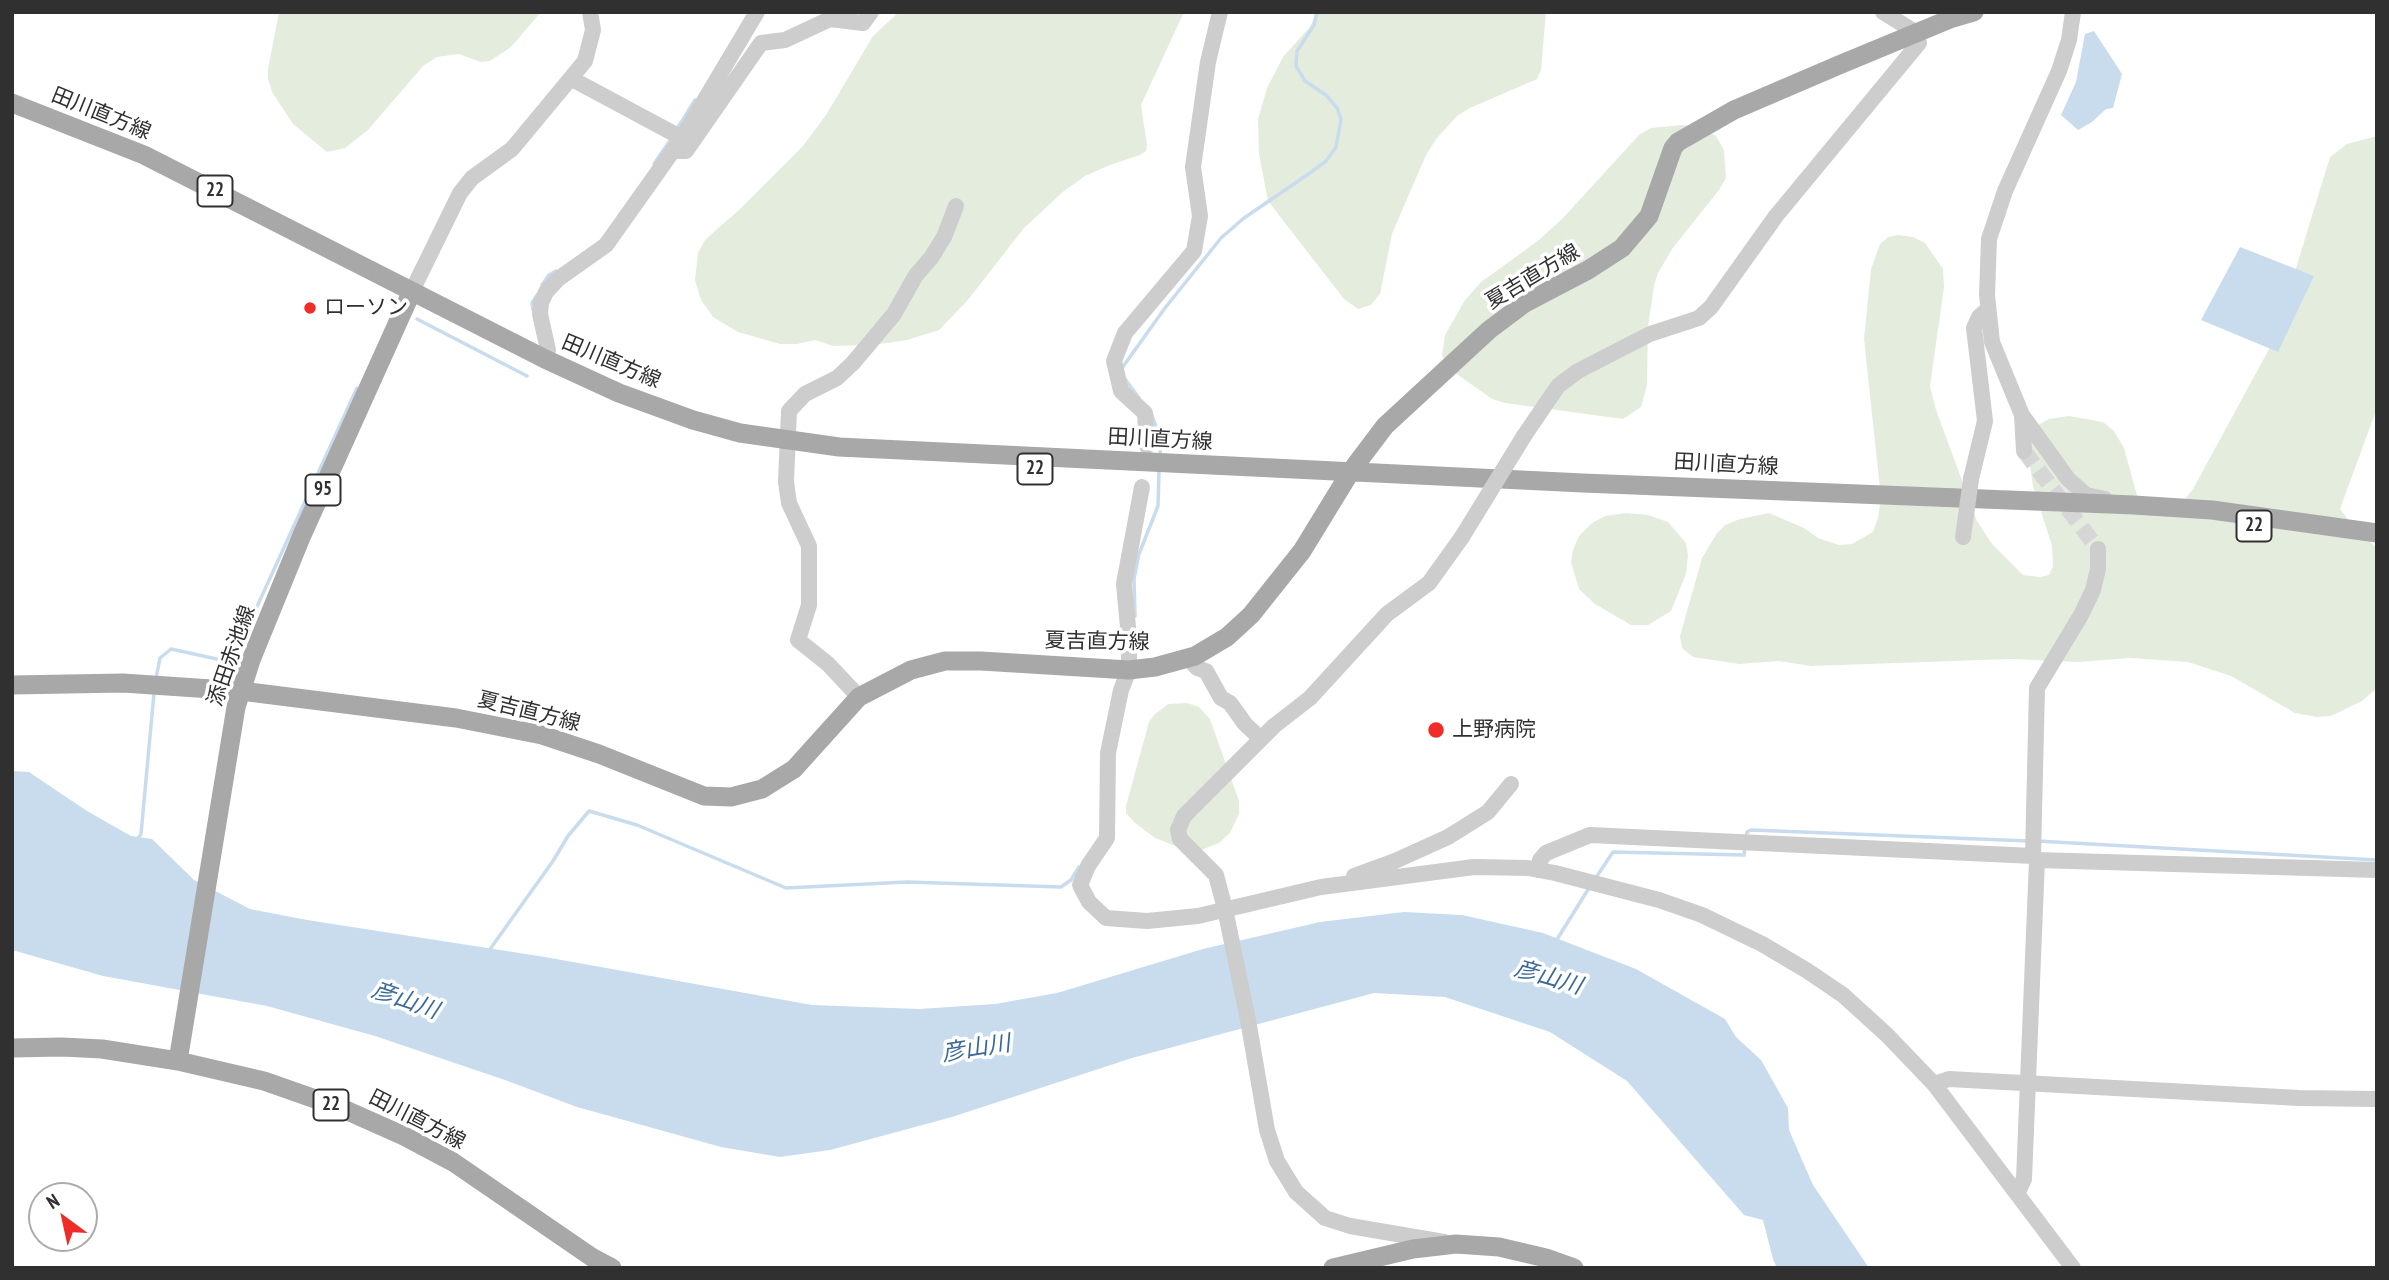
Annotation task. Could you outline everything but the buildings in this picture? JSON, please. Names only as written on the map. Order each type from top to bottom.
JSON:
[{"type":"main road","name":"夏吉直方線","points":[[12,685],[123,683],[239,699],[456,718],[517,729],[599,754],[704,796],[731,797],[762,789],[794,769],[859,697],[911,670],[945,662],[981,661],[1129,670],[1155,667],[1188,658],[1227,637],[1251,615],[1301,551],[1348,477],[1385,426],[1489,330],[1525,303],[1588,270],[1622,248],[1648,216],[1672,148],[1678,142],[1734,110],[1952,15],[1974,12]]},
{"type":"main road","name":"田川直方線","points":[[12,103],[144,155],[602,398],[705,433],[789,447],[839,447],[1348,477],[2210,521],[2321,534],[2377,544]]},
{"type":"main road","name":"田川直方線","points":[[12,115],[105,151],[619,393],[693,420],[789,447]]},
{"type":"main road","name":"添田赤池線","points":[[179,1054],[239,699],[251,660],[302,535],[410,296]]},
{"type":"main road","name":"田川直方線","points":[[1348,477],[2134,505],[2212,510],[2377,533]]},
{"type":"main road","name":"田川直方線","points":[[12,1048],[62,1047],[179,1054],[341,1108],[404,1136],[453,1162],[593,1258],[612,1268]]},
{"type":"main road","points":[[1333,1268],[1413,1249],[1456,1244],[1499,1247],[1574,1268]]},
{"type":"street","points":[[410,296],[460,193],[472,178],[512,149],[585,61],[593,30],[590,12]]},
{"type":"street","points":[[545,359],[548,350],[540,314],[546,292],[558,279],[606,245],[757,12]]},
{"type":"street","points":[[572,79],[676,139],[686,151],[761,43],[785,40],[830,19],[863,23],[871,12]]},
{"type":"street","points":[[1147,446],[1146,413],[1121,391],[1114,361],[1125,332],[1194,251],[1200,216],[1193,167],[1208,62],[1220,12]]},
{"type":"street","points":[[1456,1244],[1325,1218],[1296,1192],[1277,1161],[1267,1130],[1248,1020],[1216,875],[1180,839],[1178,830],[1184,816],[1274,726],[1310,698],[1387,614],[1429,583],[1462,537],[1558,386],[1578,371],[1650,334],[1699,318],[1711,307],[1776,216],[1919,43],[1915,32],[1883,12]]},
{"type":"street","points":[[2073,12],[2069,40],[2059,71],[2005,191],[1989,239],[1987,295],[1992,342],[2022,415],[2068,479],[2086,495],[2134,505]]},
{"type":"street","points":[[859,697],[828,664],[798,640],[809,605],[809,546],[789,503],[786,482],[789,411],[805,394],[837,378],[894,314],[916,275],[944,237],[956,206]]},
{"type":"street","points":[[1963,537],[1971,479],[1985,421],[1974,328],[1979,317],[1989,309]]},
{"type":"street","points":[[2022,415],[2024,451]]},
{"type":"street","points":[[1142,487],[1124,584],[1129,670],[1121,690],[1108,753],[1107,838],[1088,866],[1080,886],[1089,902],[1106,918],[1147,921],[1198,916],[1321,887],[1474,867],[1538,870],[1659,900],[1702,915],[1762,944],[1843,996],[1887,1035],[1934,1084],[2073,1268]]},
{"type":"street","points":[[2017,1194],[2024,1179],[2035,858],[2037,688],[2093,590],[2098,569],[2098,549]]},
{"type":"street","points":[[1188,658],[1206,671],[1221,698],[1230,703],[1245,724],[1261,739]]},
{"type":"street","points":[[1321,887],[1395,861],[1448,837],[1488,812],[1511,783]]},
{"type":"street","points":[[1538,870],[1540,860],[1546,853],[1590,835],[2035,858],[2377,870]]},
{"type":"street","points":[[1934,1084],[1949,1079],[2377,1100]]},
{"type":"green space","points":[[279,12],[541,12],[511,47],[490,61],[481,62],[459,54],[437,57],[423,66],[368,130],[345,148],[327,152],[293,124],[272,92],[268,69]]},
{"type":"green space","points":[[899,12],[1184,12],[1141,105],[1146,151],[1085,176],[1064,191],[1024,228],[967,301],[939,330],[907,340],[873,345],[833,346],[815,340],[780,344],[738,332],[713,317],[701,300],[695,280],[698,253],[705,240],[803,146],[826,115],[873,36]]},
{"type":"green space","points":[[1318,12],[1546,12],[1541,70],[1537,79],[1470,108],[1457,116],[1437,138],[1426,155],[1392,234],[1380,294],[1371,305],[1358,309],[1344,299],[1268,201],[1259,154],[1258,119],[1267,88],[1283,57],[1309,28]]},
{"type":"green space","points":[[1697,126],[1716,136],[1724,150],[1726,178],[1672,249],[1658,273],[1648,327],[1647,385],[1641,407],[1623,419],[1505,403],[1492,399],[1451,370],[1442,356],[1445,335],[1465,300],[1481,282],[1539,240],[1563,218],[1639,135],[1651,128]]},
{"type":"green space","points":[[2377,136],[2377,408],[2340,509],[2356,530],[2377,548],[2377,688],[2362,701],[2331,716],[2317,717],[2295,713],[2231,676],[2188,662],[2130,658],[2078,662],[2011,659],[1811,666],[1779,661],[1739,664],[1693,657],[1682,648],[1680,636],[1702,558],[1725,525],[1769,513],[1804,528],[1818,538],[1839,545],[1852,544],[1873,532],[1881,498],[1864,339],[1871,269],[1880,244],[1888,237],[1913,237],[1925,243],[1943,269],[1944,287],[1930,386],[1936,410],[1977,521],[1992,544],[2023,575],[2040,577],[2049,575],[2053,566],[2052,546],[2033,486],[2029,459],[2029,440],[2038,425],[2049,419],[2069,416],[2103,422],[2114,431],[2124,448],[2138,499],[2182,503],[2193,489],[2274,340],[2330,157],[2347,144]]},
{"type":"green space","points":[[1626,513],[1648,515],[1668,522],[1686,543],[1686,574],[1671,611],[1648,625],[1631,625],[1595,604],[1579,589],[1571,562],[1579,536],[1592,523],[1605,516]]},
{"type":"green space","points":[[1187,703],[1199,707],[1210,719],[1239,801],[1239,814],[1230,833],[1219,843],[1201,850],[1189,851],[1155,838],[1126,813],[1149,722],[1168,704]]},
{"type":"water","points":[[2094,31],[2122,74],[2113,108],[2106,109],[2078,130],[2061,115],[2076,82],[2085,34]]},
{"type":"water","points":[[2240,247],[2314,276],[2278,352],[2201,320]]},
{"type":"water","name":"彦山川","points":[[12,771],[29,772],[87,811],[131,836],[152,839],[194,880],[250,909],[545,957],[812,1005],[919,1009],[995,1004],[1057,993],[1203,949],[1320,922],[1404,912],[1462,915],[1543,933],[1636,969],[1725,1019],[1736,1037],[1761,1060],[1788,1108],[1789,1130],[1813,1185],[1869,1268],[1777,1268],[1763,1220],[1744,1215],[1627,1081],[1550,1032],[1445,997],[1374,993],[1132,1058],[952,1117],[830,1150],[780,1157],[721,1147],[577,1107],[375,1036],[267,1006],[103,976],[12,950]]},
{"type":"waterway","points":[[1122,368],[1165,308],[1221,238],[1244,218],[1326,161],[1336,147],[1341,119],[1337,108],[1326,95],[1305,81],[1296,66],[1297,51],[1314,25],[1317,12]]},
{"type":"waterway","points":[[677,129],[695,100]]},
{"type":"waterway","points":[[654,164],[671,139]]},
{"type":"waterway","points":[[542,285],[549,275],[556,271]]},
{"type":"waterway","points":[[533,310],[532,303],[537,295]]},
{"type":"waterway","points":[[417,319],[527,376]]},
{"type":"waterway","points":[[1125,379],[1139,398]]},
{"type":"waterway","points":[[156,678],[160,658],[171,649],[226,661],[233,659],[357,388]]},
{"type":"waterway","points":[[1152,415],[1161,442],[1160,455]]},
{"type":"waterway","points":[[1135,616],[1134,579],[1139,554],[1158,506],[1159,470]]},
{"type":"waterway","points":[[136,841],[141,834],[154,693]]},
{"type":"waterway","points":[[488,952],[568,836],[589,811],[637,825],[786,888],[907,882],[1061,887],[1071,880],[1079,867]]},
{"type":"waterway","points":[[1746,839],[1747,832],[1751,830],[2029,841]]},
{"type":"waterway","points":[[2037,841],[2377,860]]},
{"type":"waterway","points":[[1595,879],[1613,852],[1744,855],[1745,847]]},
{"type":"waterway","points":[[1556,941],[1589,888]]},
{"type":"tunnel","points":[[2024,451],[2098,549]]},
{"type":"place","name":"ローソン","points":[[310,308]]},
{"type":"place","name":"上野病院","points":[[1436,730]]}]
